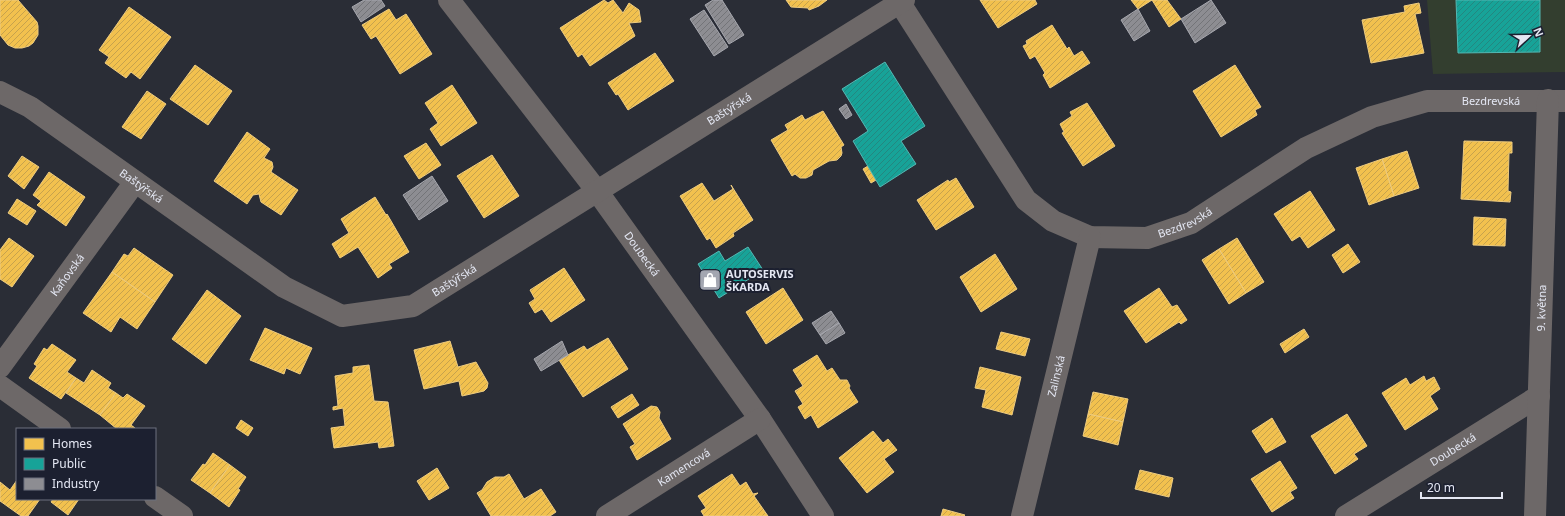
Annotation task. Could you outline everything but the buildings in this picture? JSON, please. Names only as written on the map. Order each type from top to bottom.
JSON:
[{"type":"street","name":"Doubecká","points":[[449,0],[597,191],[760,419],[823,516]]},
{"type":"street","name":"Baštýřská","points":[[0,92],[30,107],[284,287],[342,316],[413,306],[900,1]]},
{"type":"street","name":"Bezdrevská","points":[[900,1],[1026,200],[1053,221],[1090,237],[1147,238],[1191,223],[1306,148],[1372,117],[1427,102],[1556,101]]},
{"type":"street","name":"9. května","points":[[1535,516],[1539,396],[1556,101]]},
{"type":"street","name":"Kaňovská","points":[[0,367],[135,182]]},
{"type":"street","name":"Zalinská","points":[[1022,516],[1090,237]]},
{"type":"street","points":[[0,386],[59,428]]},
{"type":"street","name":"Doubecká","points":[[1346,516],[1539,396]]},
{"type":"street","name":"Kamencová","points":[[607,516],[760,419]]},
{"type":"street","points":[[156,498],[182,516]]},
{"type":"green space","points":[[1427,0],[1565,0],[1565,72],[1433,74]]},
{"type":"place","name":"AUTOSERVIS ŠKARDA","points":[[710,280]]}]
